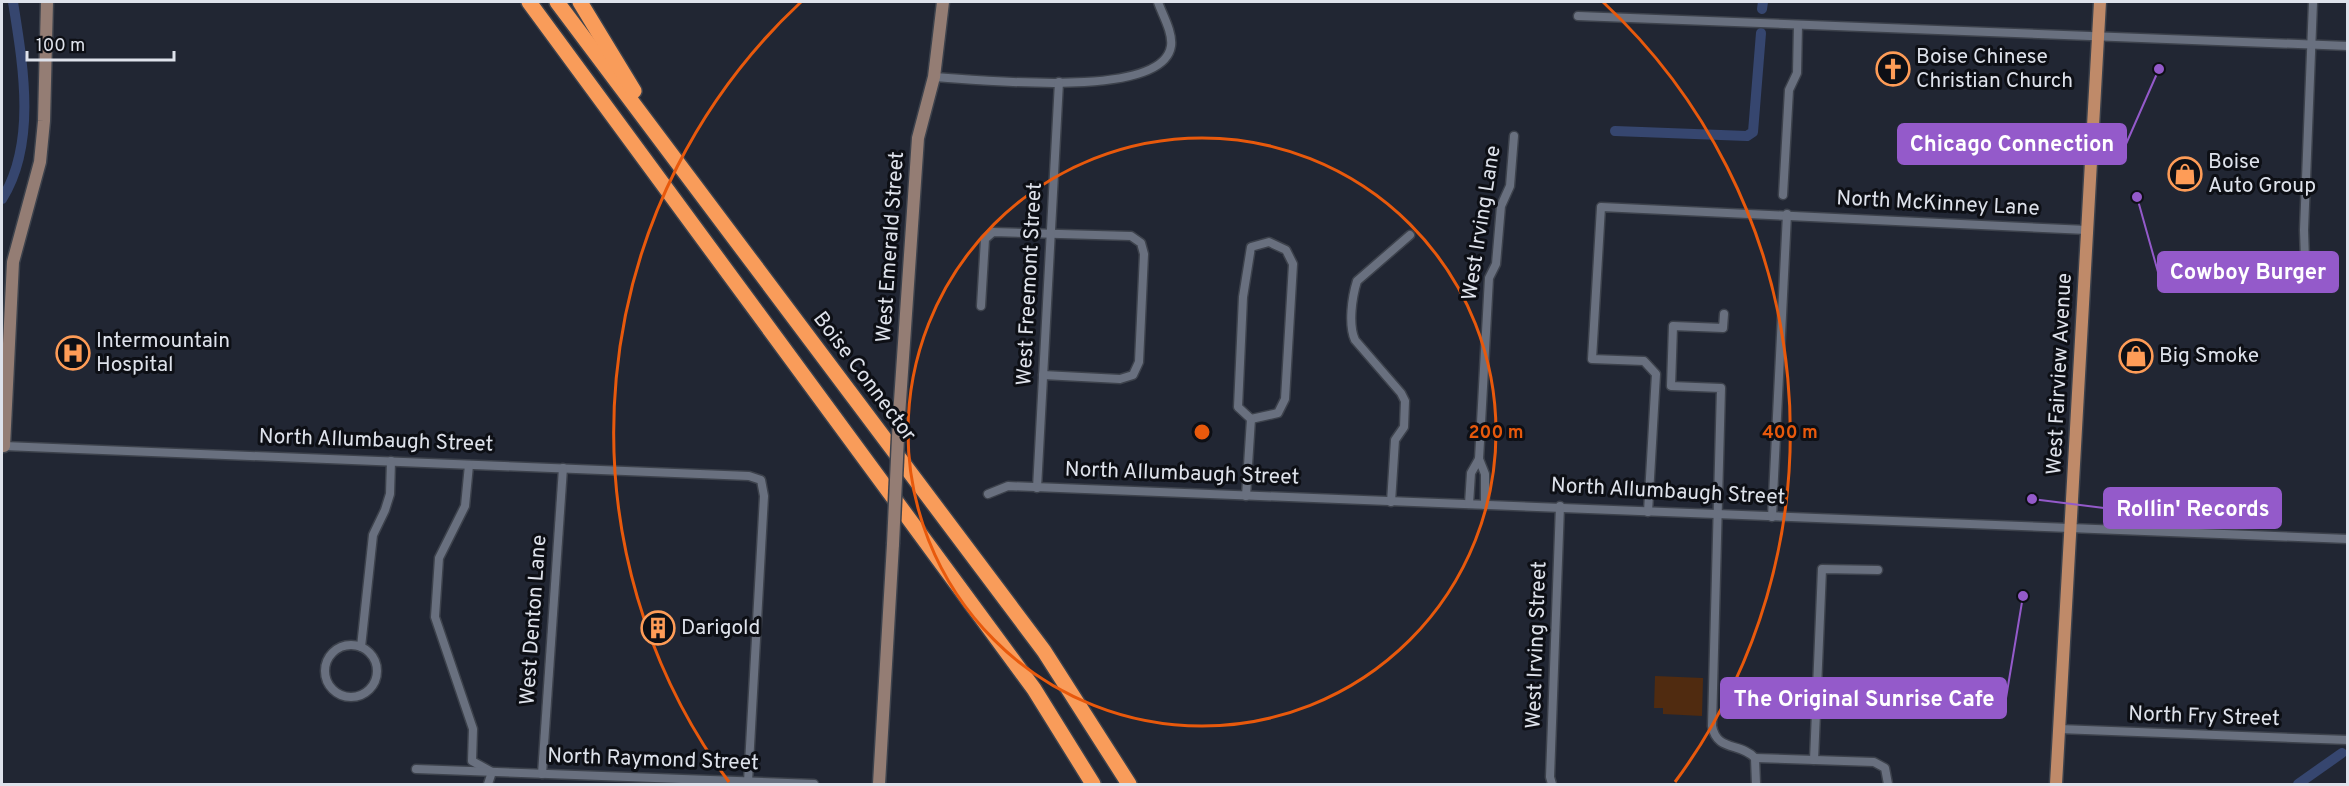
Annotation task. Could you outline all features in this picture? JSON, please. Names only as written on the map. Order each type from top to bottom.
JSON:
[{"type":"highway","points":[[528,2],[1034,689],[1094,784]]},
{"type":"highway","name":"Boise Connector","points":[[557,2],[1044,651],[1129,784]]},
{"type":"highway","points":[[580,2],[682,171]]},
{"type":"main road","points":[[3,446],[13,262],[40,162],[44,122],[47,2]]},
{"type":"main road","name":"West Emerald Street","points":[[879,784],[899,416],[917,148],[934,77],[943,2]]},
{"type":"main road","name":"West Fairview Avenue","points":[[2056,784],[2100,2]]},
{"type":"street","points":[[934,77],[1103,82],[1131,76],[1161,61],[1169,51],[1170,38],[1158,2]]},
{"type":"street","points":[[2313,2],[2304,230],[2305,260],[2314,263]]},
{"type":"street","points":[[1578,16],[2348,45]]},
{"type":"street","points":[[1783,195],[1789,90],[1797,73],[1798,25]]},
{"type":"street","name":"West Freemont Street","points":[[1037,488],[1059,82]]},
{"type":"street","name":"West Irving Lane","points":[[1485,505],[1485,474],[1479,459],[1489,278],[1496,264],[1501,206],[1510,186],[1514,136]]},
{"type":"street","name":"North McKinney Lane","points":[[1648,512],[1656,374],[1644,361],[1592,358],[1600,207],[1788,214],[2087,230]]},
{"type":"street","points":[[1772,517],[1788,214]]},
{"type":"street","points":[[981,306],[985,239],[993,232],[1131,236],[1140,243],[1144,254],[1139,362],[1133,375],[1120,379],[1043,375]]},
{"type":"street","points":[[1391,502],[1395,440],[1404,427],[1405,401],[1401,393],[1351,333],[1354,291],[1357,281],[1410,235]]},
{"type":"street","points":[[1269,242],[1286,250],[1293,264],[1285,399],[1278,413],[1251,419],[1238,407],[1243,297],[1251,247],[1269,242]]},
{"type":"street","points":[[1724,314],[1723,328],[1673,326],[1672,338],[1671,386],[1721,388],[1712,726],[1714,735],[1723,745],[1746,750],[1755,758],[1874,762],[1885,768],[1888,784]]},
{"type":"street","points":[[1246,496],[1251,419]]},
{"type":"street","name":"North Allumbaugh Street","points":[[3,446],[749,476],[760,480],[764,496],[748,782]]},
{"type":"street","name":"West Irving Lane","points":[[1469,504],[1470,473],[1479,459]]},
{"type":"street","points":[[361,647],[373,535],[390,494],[392,461]]},
{"type":"street","points":[[469,465],[465,506],[439,558],[435,617],[473,729],[472,761],[492,772],[488,784]]},
{"type":"street","name":"West Denton Lane","points":[[542,774],[563,468]]},
{"type":"street","name":"North Allumbaugh Street","points":[[988,494],[1008,486],[1391,502],[1560,506],[1648,512],[2348,539]]},
{"type":"street","name":"West Irving Street","points":[[1552,784],[1550,766],[1560,506]]},
{"type":"street","points":[[1814,760],[1822,569],[1878,570]]},
{"type":"street","points":[[353,645],[361,647],[374,659],[377,676],[368,691],[361,695],[344,696],[336,692],[326,679],[327,662],[337,649],[353,645]]},
{"type":"street","name":"North Fry Street","points":[[2060,729],[2348,740]]},
{"type":"street","points":[[1755,758],[1756,784]]},
{"type":"street","name":"North Raymond Street","points":[[416,770],[542,774],[589,780],[814,784]]},
{"type":"shaded area","points":[[1655,676],[1703,678],[1702,716],[1663,714],[1663,708],[1654,708]]},
{"type":"waterway","points":[[2,199],[13,177],[20,153],[23,129],[23,77],[13,2]]},
{"type":"waterway","points":[[1762,9],[1763,2]]},
{"type":"waterway","points":[[1615,131],[1747,136],[1753,132],[1761,33]]},
{"type":"waterway","points":[[2298,784],[2342,753]]},
{"type":"place","name":"Boise Chinese Christian Church","points":[[1893,69]]},
{"type":"place","name":"Chicago Connection","points":[[2159,69]]},
{"type":"place","name":"Boise Auto Group","points":[[2185,174]]},
{"type":"place","name":"Cowboy Burger","points":[[2137,197]]},
{"type":"place","name":"Intermountain Hospital","points":[[73,353]]},
{"type":"place","name":"Big Smoke","points":[[2136,356]]},
{"type":"place","name":"Rollin' Records","points":[[2032,499]]},
{"type":"place","name":"The Original Sunrise Cafe","points":[[2023,596]]},
{"type":"place","name":"Darigold","points":[[658,628]]}]
